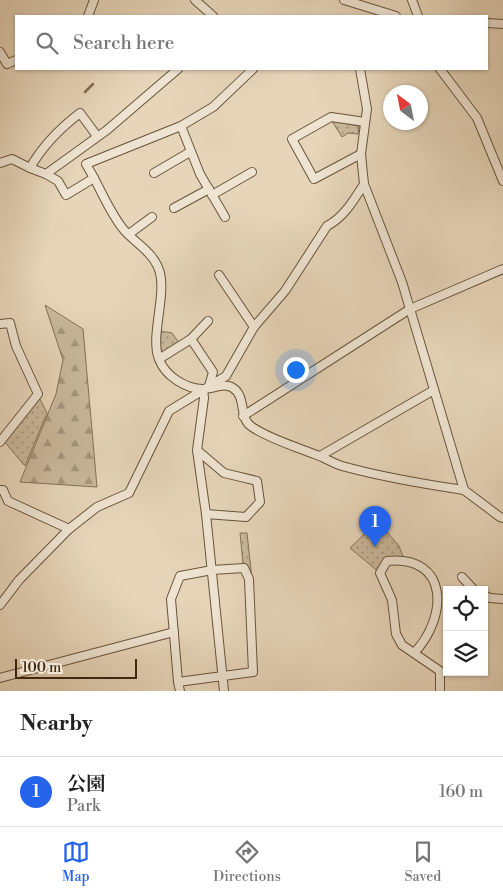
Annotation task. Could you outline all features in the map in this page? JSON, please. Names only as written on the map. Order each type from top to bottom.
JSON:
[{"type":"street","points":[[88,15],[94,0]]},
{"type":"street","points":[[195,0],[212,15]]},
{"type":"street","points":[[346,0],[393,15]]},
{"type":"street","points":[[412,0],[418,15]]},
{"type":"street","points":[[488,23],[503,24]]},
{"type":"street","points":[[0,52],[8,64],[15,60]]},
{"type":"street","points":[[46,174],[97,136],[177,70]]},
{"type":"street","points":[[252,70],[213,107],[181,126],[86,164],[124,230],[148,252],[160,273],[158,334],[155,343],[159,359],[165,369],[182,384],[206,387],[225,385],[231,387],[240,398],[243,416],[252,428],[286,444],[339,465],[398,480],[464,490],[500,518],[503,518]]},
{"type":"street","points":[[360,70],[367,109],[361,154],[364,184],[410,309],[464,490]]},
{"type":"street","points":[[441,70],[477,118],[503,182]]},
{"type":"street","points":[[30,168],[40,150],[80,113],[97,136]]},
{"type":"street","points":[[361,154],[314,179],[292,138],[331,117],[365,122]]},
{"type":"street","points":[[181,126],[190,152],[225,217]]},
{"type":"street","points":[[154,173],[190,152]]},
{"type":"street","points":[[0,163],[12,159],[46,174],[58,181],[66,195],[94,178]]},
{"type":"street","points":[[174,208],[252,172]]},
{"type":"street","points":[[0,605],[24,574],[69,530],[97,507],[129,493],[169,411],[226,376],[254,327],[285,291],[327,226],[336,221],[364,184]]},
{"type":"street","points":[[129,234],[152,217]]},
{"type":"street","points":[[243,416],[410,309],[503,269]]},
{"type":"street","points":[[219,274],[254,327]]},
{"type":"street","points":[[159,359],[192,339],[208,321]]},
{"type":"street","points":[[0,324],[10,323],[16,346],[38,394],[0,442]]},
{"type":"street","points":[[192,339],[213,372],[206,387],[197,450],[206,514],[224,691]]},
{"type":"street","points":[[320,456],[434,390]]},
{"type":"street","points":[[197,450],[224,473],[257,481],[260,502],[246,517],[206,514]]},
{"type":"street","points":[[0,490],[3,490],[8,501],[69,530]]},
{"type":"street","points":[[414,653],[426,640],[438,607],[436,585],[422,566],[404,560],[387,561],[380,573],[392,600],[396,634],[402,645],[440,671],[440,691]]},
{"type":"street","points":[[178,682],[222,678],[253,672],[249,579],[244,568],[212,570],[180,576],[171,599],[178,682],[180,691]]},
{"type":"street","points":[[462,577],[470,586]]},
{"type":"street","points":[[488,597],[503,599]]},
{"type":"street","points":[[0,678],[174,632]]},
{"type":"green space","points":[[332,121],[359,126],[358,134],[348,133],[342,137]]},
{"type":"green space","points":[[45,305],[83,329],[97,487],[20,482],[56,394],[63,360]]},
{"type":"green space","points":[[160,331],[172,333],[180,344],[160,356],[158,343]]},
{"type":"green space","points":[[39,397],[47,413],[25,466],[3,440]]},
{"type":"green space","points":[[378,521],[399,546],[404,559],[387,561],[380,573],[350,548]]},
{"type":"green space","points":[[240,533],[247,533],[252,579],[243,563]]},
{"type":"waterway","points":[[85,92],[93,84]]},
{"type":"place","name":"公園","points":[[375,547]]}]
